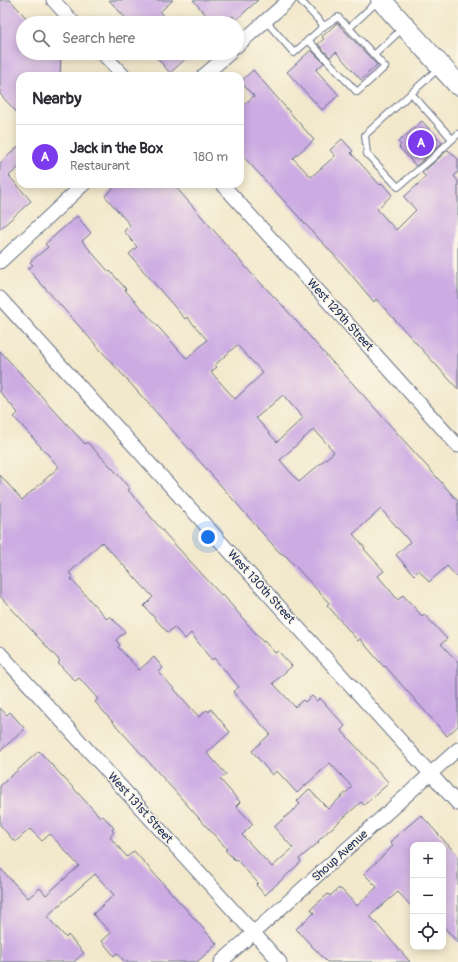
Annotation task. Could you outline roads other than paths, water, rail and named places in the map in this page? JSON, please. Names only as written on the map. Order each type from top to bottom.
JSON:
[{"type":"main road","points":[[380,0],[457,82]]},
{"type":"street","points":[[53,0],[68,16]]},
{"type":"street","points":[[244,40],[289,0]]},
{"type":"street","points":[[109,60],[120,72]]},
{"type":"street","points":[[208,72],[222,60]]},
{"type":"street","points":[[0,262],[80,188]]},
{"type":"street","name":"West 129th Street","points":[[226,188],[458,446]]},
{"type":"street","name":"West 130th Street","points":[[0,298],[458,804]]},
{"type":"street","name":"West 131st Street","points":[[0,653],[280,962]]},
{"type":"street","name":"Shoup Avenue","points":[[221,962],[458,749]]},
{"type":"lane","points":[[300,0],[324,26]]},
{"type":"lane","points":[[349,28],[380,0]]},
{"type":"lane","points":[[266,21],[294,53],[308,40],[324,26],[338,17],[385,67],[357,92],[308,40]]},
{"type":"lane","points":[[374,55],[405,26]]},
{"type":"lane","points":[[441,66],[365,135],[367,154],[398,187],[458,134]]},
{"type":"lane","points":[[411,93],[452,139]]},
{"type":"place","name":"Jack in the Box","points":[[421,143]]}]
